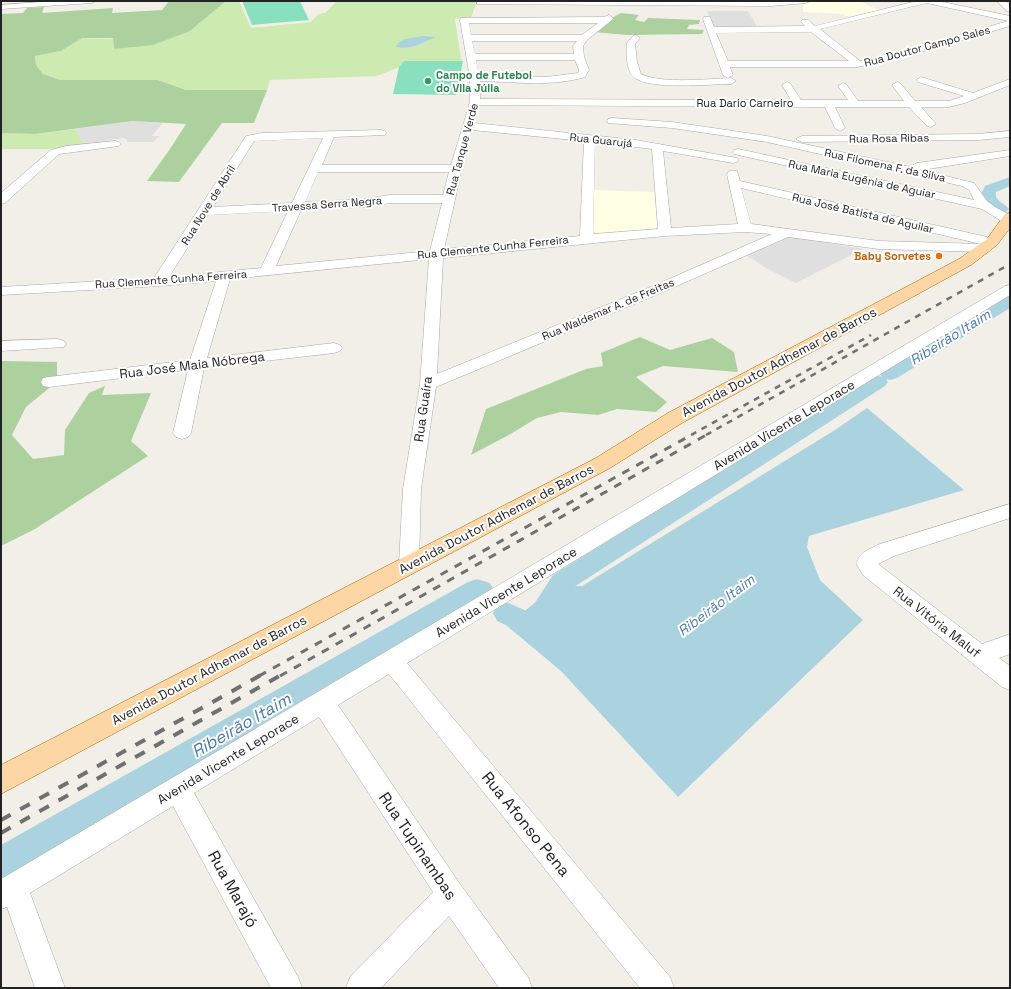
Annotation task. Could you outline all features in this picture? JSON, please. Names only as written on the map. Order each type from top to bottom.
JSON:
[{"type":"main road","name":"Avenida Doutor Adhemar de Barros","points":[[1,780],[604,463],[675,418],[966,262],[989,245],[1009,218]]},
{"type":"street","points":[[1,7],[92,1]]},
{"type":"street","points":[[711,30],[811,29],[927,1],[1010,19]]},
{"type":"street","points":[[480,2],[702,2],[771,4],[802,7],[811,29],[858,64]]},
{"type":"street","points":[[476,78],[577,78],[582,75],[584,70],[578,57],[578,46],[584,38],[606,20],[633,2]]},
{"type":"street","points":[[702,2],[724,64],[743,103]]},
{"type":"street","name":"Rua Tanque Verde","points":[[436,253],[456,168],[475,102],[476,78],[464,20],[606,20]]},
{"type":"street","name":"Rua Doutor Campo Sales","points":[[724,64],[791,66],[858,64],[925,48],[1010,23]]},
{"type":"street","points":[[468,38],[584,38]]},
{"type":"street","points":[[636,38],[631,43],[634,70],[665,103]]},
{"type":"street","points":[[472,57],[578,57]]},
{"type":"street","points":[[920,80],[973,96]]},
{"type":"street","points":[[586,238],[594,139],[612,121],[731,81]]},
{"type":"street","name":"Rua Dario Carneiro","points":[[475,102],[949,104],[1010,82]]},
{"type":"street","points":[[787,85],[798,103]]},
{"type":"street","points":[[897,85],[931,124]]},
{"type":"street","points":[[843,86],[855,103]]},
{"type":"street","points":[[988,90],[1003,95]]},
{"type":"street","points":[[608,92],[613,116],[612,121]]},
{"type":"street","name":"Rua Filomena F. da Silva","points":[[665,103],[748,137],[767,139],[972,185],[986,206],[1009,218]]},
{"type":"street","points":[[828,104],[840,128]]},
{"type":"street","name":"Rua Guarujá","points":[[469,126],[735,156]]},
{"type":"street","points":[[266,272],[330,135],[381,133]]},
{"type":"street","name":"Rua Rosa Ribas","points":[[767,139],[978,137],[1010,134]]},
{"type":"street","name":"Rua Nove de Abril","points":[[159,282],[248,141],[253,137],[262,136],[330,135]]},
{"type":"street","points":[[745,228],[734,183],[735,156],[748,137]]},
{"type":"street","points":[[1,200],[58,151],[115,144]]},
{"type":"street","points":[[657,146],[665,232]]},
{"type":"street","points":[[905,169],[1010,153]]},
{"type":"street","name":"Rua Maria Eugênia de Aguiar","points":[[735,156],[986,206]]},
{"type":"street","points":[[314,169],[456,168]]},
{"type":"street","name":"Rua José Batista de Aguilar","points":[[734,183],[953,233],[989,245]]},
{"type":"street","name":"Travessa Serra Negra","points":[[205,211],[364,203],[390,199],[449,199]]},
{"type":"street","name":"Rua Clemente Cunha Ferreira","points":[[1,291],[159,282],[586,238],[745,228],[765,229],[872,244],[950,247],[989,245]]},
{"type":"street","name":"Rua Waldemar A. de Freitas","points":[[428,384],[658,289],[788,232]]},
{"type":"street","points":[[950,247],[955,243],[953,233]]},
{"type":"street","name":"Rua Guaíra","points":[[410,564],[412,489],[428,384],[436,253]]},
{"type":"street","points":[[182,432],[197,365],[224,276]]},
{"type":"street","name":"Avenida Vicente Leporace","points":[[8,891],[1010,289]]},
{"type":"street","points":[[1,346],[58,344]]},
{"type":"street","name":"Rua José Maia Nóbrega","points":[[49,382],[334,348]]},
{"type":"street","name":"Rua Vitória Maluf","points":[[1010,511],[887,550],[873,556],[867,562],[870,569],[1010,680]]},
{"type":"street","points":[[979,655],[1010,644]]},
{"type":"street","name":"Rua Afonso Pena","points":[[392,661],[659,988]]},
{"type":"street","name":"Rua Tupinambas","points":[[322,702],[450,894],[517,988]]},
{"type":"street","name":"Rua Marajó","points":[[178,789],[287,988]]},
{"type":"street","points":[[8,891],[50,988]]},
{"type":"street","points":[[361,988],[450,894]]},
{"type":"shaded area","points":[[813,1],[860,1],[878,10],[852,16],[845,16],[844,14],[803,12],[803,4]]},
{"type":"shaded area","points":[[707,11],[748,11],[758,28],[713,28]]},
{"type":"shaded area","points":[[132,121],[163,123],[152,136],[160,136],[153,142],[127,142],[126,139],[123,138],[84,144],[75,129]]},
{"type":"shaded area","points":[[594,190],[654,192],[658,228],[601,233],[594,232],[592,228]]},
{"type":"shaded area","points":[[786,237],[802,238],[863,249],[796,283],[766,268],[746,255]]},
{"type":"green space","points":[[169,1],[226,1],[190,31],[153,45],[114,49],[113,38],[82,38],[61,51],[35,56],[36,65],[43,74],[60,80],[158,80],[186,90],[267,90],[254,123],[222,123],[179,182],[147,181],[186,124],[132,121],[35,134],[1,133],[1,14],[23,13],[27,8],[44,7],[42,13],[113,8],[112,13],[162,10]]},
{"type":"green space","points":[[226,1],[239,1],[251,28],[311,22],[318,14],[325,13],[336,2],[477,2],[471,17],[455,19],[461,59],[463,61],[404,61],[399,67],[377,76],[270,80],[267,90],[186,90],[158,80],[60,80],[43,74],[36,65],[35,56],[61,51],[82,38],[113,39],[114,49],[190,31]]},
{"type":"green space","points":[[242,1],[300,1],[309,20],[252,25]]},
{"type":"green space","points":[[621,13],[639,15],[635,20],[644,22],[648,18],[700,20],[699,24],[689,25],[687,29],[704,30],[702,34],[627,35],[594,32],[606,21]]},
{"type":"green space","name":"Campo de Futebol do Vila Júlia","points":[[404,61],[463,61],[456,95],[393,94],[399,67]]},
{"type":"green space","points":[[75,129],[84,144],[54,149],[1,149],[1,133],[35,134]]},
{"type":"green space","points":[[640,337],[670,350],[712,338],[734,352],[738,372],[663,366],[636,377],[667,402],[656,412],[617,409],[598,415],[561,412],[537,418],[471,455],[486,409],[586,369],[603,366],[601,353]]},
{"type":"green space","points":[[1,361],[57,362],[57,378],[54,384],[26,407],[12,435],[33,459],[64,455],[65,430],[89,393],[105,386],[102,395],[151,393],[131,441],[148,456],[35,529],[1,546]]},
{"type":"water","points":[[423,36],[436,37],[412,47],[396,47],[398,43],[405,39]]},
{"type":"water","points":[[867,408],[964,490],[809,536],[807,547],[820,580],[863,620],[678,797],[561,671],[506,625],[556,587],[582,586],[835,430]]},
{"type":"waterway","name":"Ribeirão Itaim","points":[[1001,209],[990,201],[988,194],[990,189],[1010,181]]},
{"type":"waterway","name":"Ribeirão Itaim","points":[[890,374],[1010,300]]},
{"type":"waterway","name":"Ribeirão Itaim","points":[[542,612],[562,582],[878,382]]},
{"type":"waterway","name":"Ribeirão Itaim","points":[[1,863],[477,589],[481,590]]},
{"type":"waterway","name":"Ribeirão Itaim","points":[[506,613],[544,632]]},
{"type":"railway","points":[[706,435],[1010,264]]},
{"type":"railway","points":[[691,435],[871,335]]},
{"type":"railway","points":[[259,676],[693,434]]},
{"type":"railway","points":[[280,676],[708,434]]},
{"type":"railway","points":[[1,820],[261,675]]},
{"type":"railway","points":[[1,833],[281,675]]},
{"type":"place","name":"Campo de Futebol do Vila Júlia","points":[[428,81]]},
{"type":"place","name":"Baby Sorvetes","points":[[939,256]]}]
